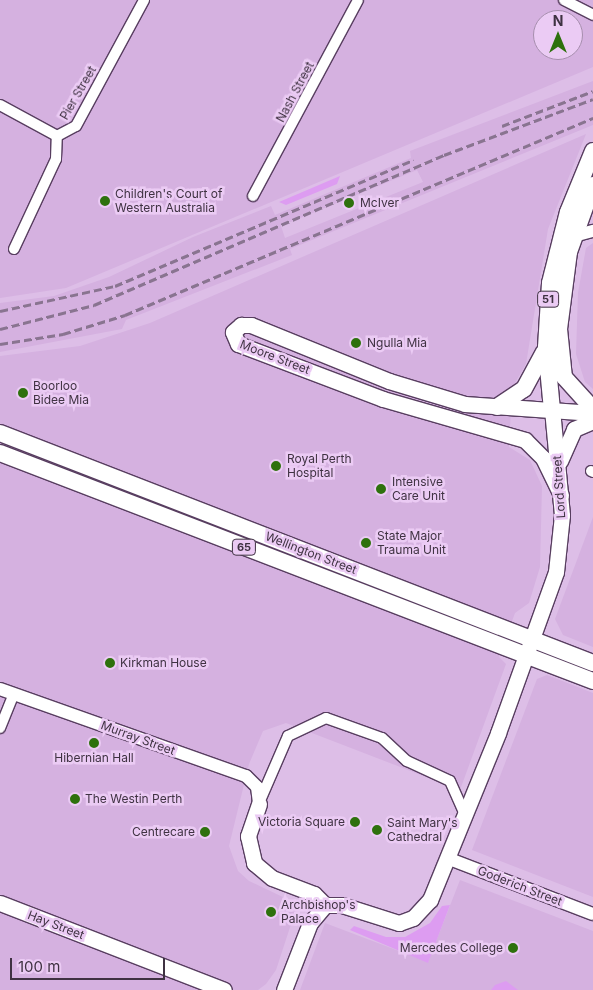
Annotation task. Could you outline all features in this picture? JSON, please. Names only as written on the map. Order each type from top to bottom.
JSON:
[{"type":"main road","name":"Lord Street","points":[[464,813],[527,656],[556,572],[561,495],[546,347],[548,303],[558,246],[593,151]]},
{"type":"main road","name":"51","points":[[591,195],[574,236],[563,281],[560,359],[569,386],[593,409]]},
{"type":"main road","name":"Moore Street","points":[[561,495],[543,458],[525,440],[383,399],[238,344],[233,332],[241,324],[251,325],[425,394],[497,407],[593,413]]},
{"type":"main road","points":[[497,407],[532,379],[546,347]]},
{"type":"main road","points":[[558,466],[574,430],[593,421]]},
{"type":"main road","name":"Wellington Street","points":[[0,433],[593,663]]},
{"type":"main road","name":"Wellington Street","points":[[0,453],[593,681]]},
{"type":"main road","points":[[258,804],[248,836],[254,863],[272,878],[314,894],[325,904],[342,905],[386,921],[406,921],[430,900],[464,813]]},
{"type":"main road","name":"Hay Street","points":[[0,904],[224,990]]},
{"type":"main road","points":[[284,990],[310,923],[325,904]]},
{"type":"street","name":"Pier Street","points":[[14,248],[56,159],[57,136],[76,126],[144,0]]},
{"type":"street","name":"Nash Street","points":[[253,196],[358,0]]},
{"type":"street","points":[[564,0],[593,15]]},
{"type":"street","points":[[0,105],[57,136]]},
{"type":"street","points":[[574,236],[593,231]]},
{"type":"street","name":"Murray Street","points":[[0,689],[246,776],[257,788],[258,804]]},
{"type":"street","points":[[0,728],[14,694]]},
{"type":"street","points":[[258,804],[288,736],[326,718],[382,738],[407,761],[450,781],[464,813]]},
{"type":"street","name":"Goderich Street","points":[[447,858],[593,914]]},
{"type":"shaded area","points":[[0,0],[593,0],[593,67],[66,288],[0,298]]},
{"type":"shaded area","points":[[593,81],[593,125],[290,249],[292,255],[126,320],[122,329],[0,352],[0,303],[54,296],[109,277],[193,237],[271,206],[275,215],[411,158],[410,151]],"holes":[[[417,170],[423,182],[285,238],[281,226]]]},
{"type":"shaded area","name":"Royal Perth Hospital","points":[[586,134],[548,229],[526,364],[512,388],[509,447],[530,460],[542,486],[540,567],[529,603],[515,613],[499,657],[506,664],[460,790],[286,723],[263,731],[249,764],[229,846],[238,871],[249,881],[287,899],[296,909],[276,970],[266,984],[258,990],[0,990],[0,356],[80,346],[150,323]]},
{"type":"shaded area","points":[[340,176],[337,184],[286,205],[279,202]]},
{"type":"shaded area","points":[[593,243],[593,389],[585,382],[576,354],[578,293],[586,248]]},
{"type":"shaded area","points":[[593,517],[593,647],[563,635],[555,619]]},
{"type":"shaded area","points":[[547,675],[593,693],[593,897],[472,850],[537,679]]},
{"type":"shaded area","name":"Mercedes College","points":[[460,880],[593,931],[593,990],[300,990],[325,923],[428,962]]},
{"type":"shaded area","points":[[450,905],[428,963],[350,930],[354,926],[386,937],[405,937],[430,923],[442,906]]},
{"type":"shaded area","points":[[506,981],[518,990],[491,990],[495,985]]},
{"type":"railway","points":[[502,126],[593,91]]},
{"type":"railway","points":[[0,329],[94,305],[444,155],[593,99]]},
{"type":"railway","points":[[0,344],[63,334],[125,315],[593,118]]},
{"type":"railway","points":[[0,311],[115,286],[414,160]]},
{"type":"place","name":"Children's Court of Western Australia","points":[[105,201]]},
{"type":"place","name":"McIver","points":[[349,203]]},
{"type":"place","name":"Ngulla Mia","points":[[356,343]]},
{"type":"place","name":"Boorloo Bidee Mia","points":[[23,393]]},
{"type":"place","name":"Royal Perth Hospital","points":[[276,466]]},
{"type":"place","name":"Intensive Care Unit","points":[[381,489]]},
{"type":"place","name":"State Major Trauma Unit","points":[[366,543]]},
{"type":"place","name":"Kirkman House","points":[[110,663]]},
{"type":"place","name":"Hibernian Hall","points":[[94,743]]},
{"type":"place","name":"The Westin Perth","points":[[75,799]]},
{"type":"place","name":"Victoria Square","points":[[355,822]]},
{"type":"place","name":"Saint Mary's Cathedral","points":[[377,830]]},
{"type":"place","name":"Centrecare","points":[[205,832]]},
{"type":"place","name":"Archbishop's Palace","points":[[271,912]]},
{"type":"place","name":"Mercedes College","points":[[513,948]]}]
